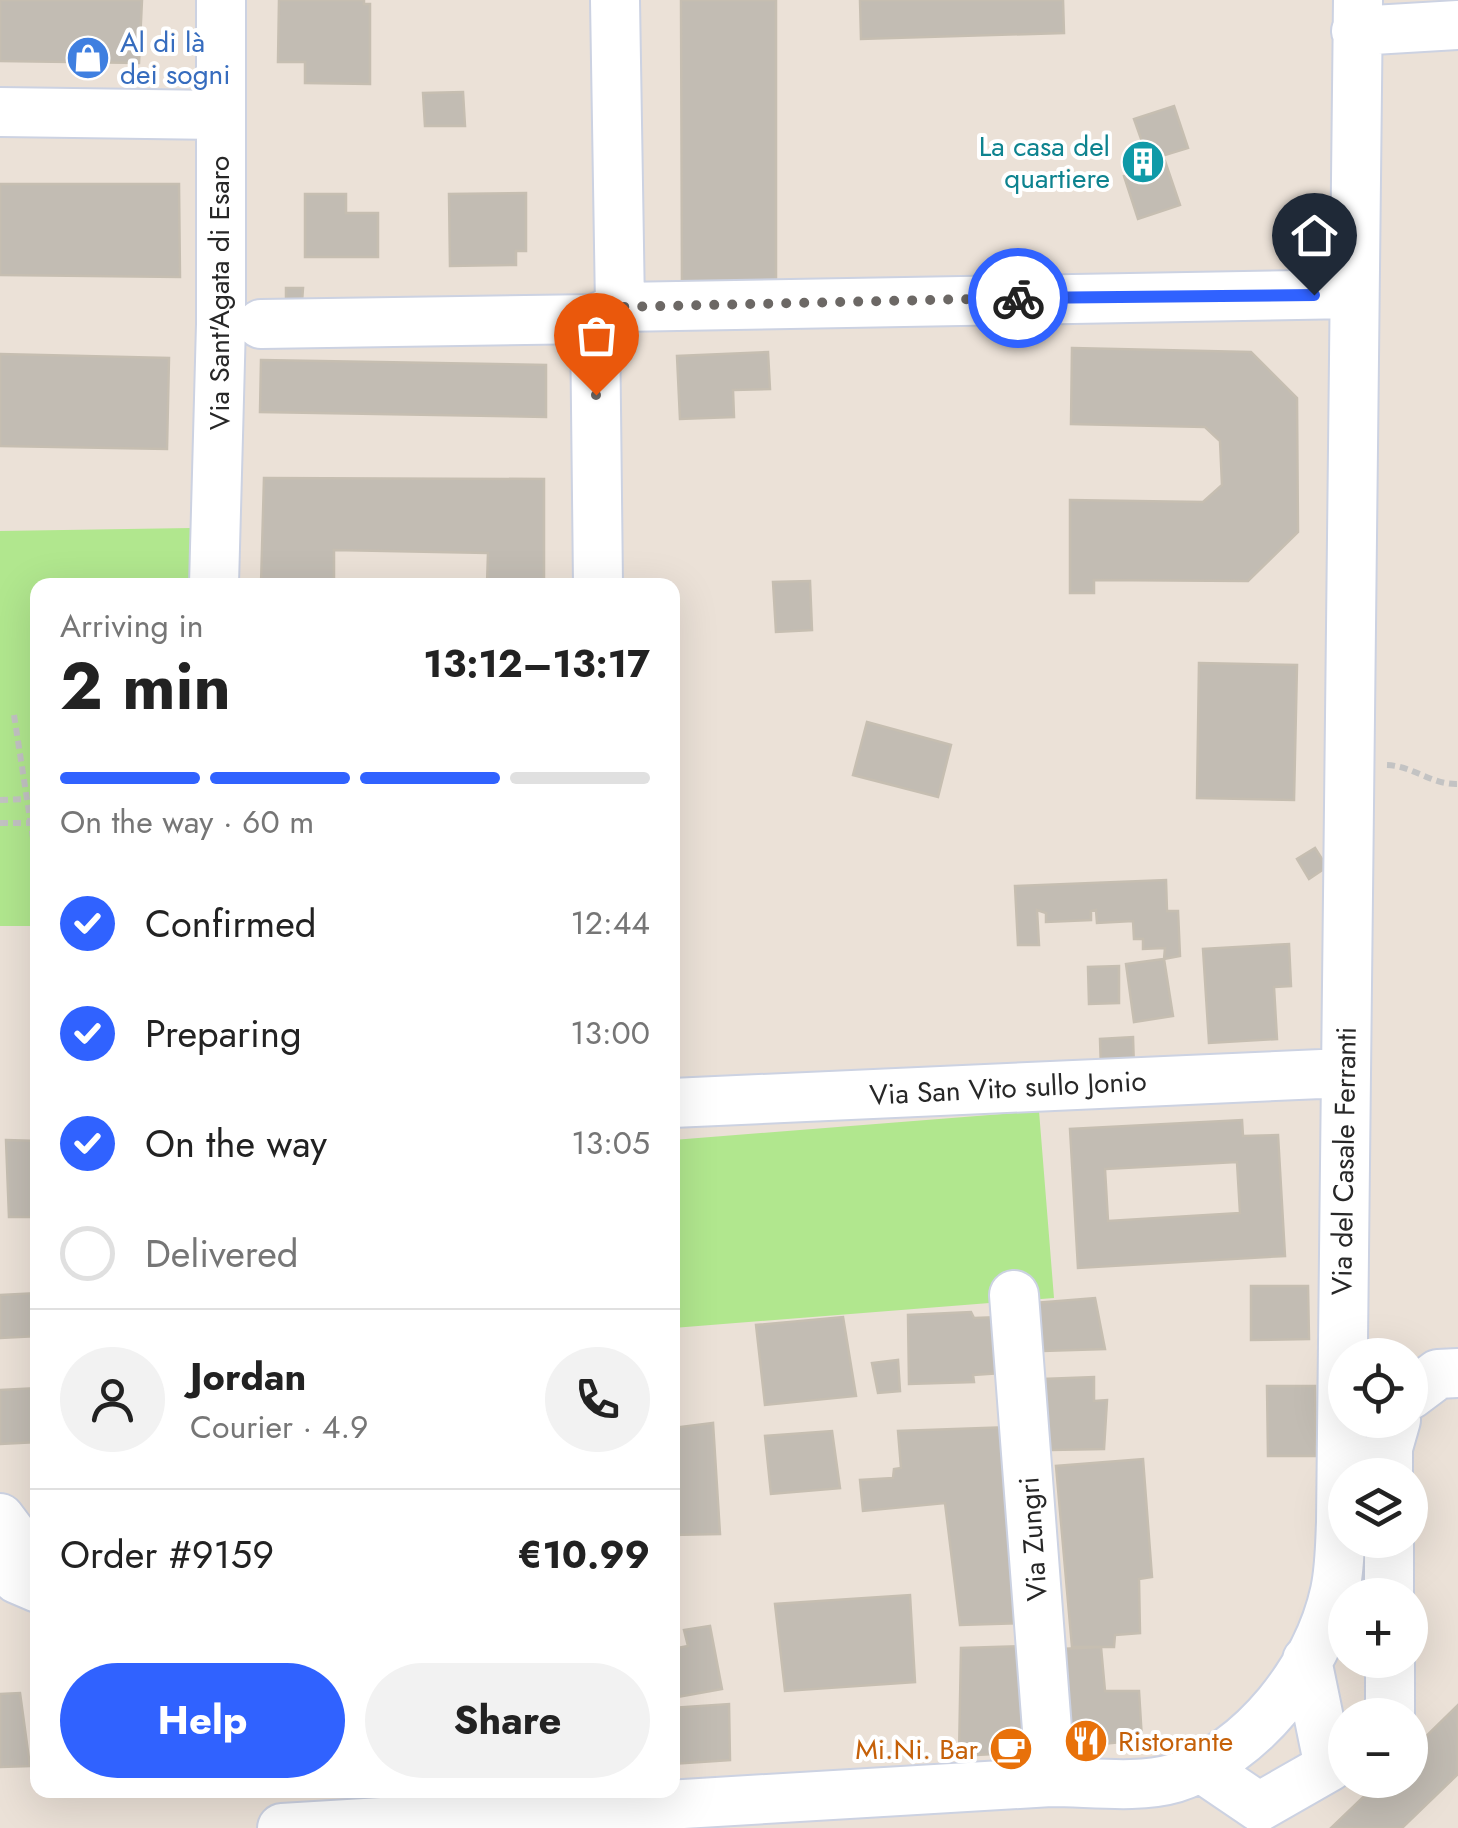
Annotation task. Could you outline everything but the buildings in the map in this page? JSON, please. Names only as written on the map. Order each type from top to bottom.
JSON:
[{"type":"street","name":"Via Sant'Agata di Esaro","points":[[214,578],[221,324],[221,0]]},
{"type":"street","points":[[598,578],[608,313],[619,257],[615,0]]},
{"type":"street","points":[[1357,15],[1428,17]]},
{"type":"street","name":"Via del Casale Ferranti","points":[[282,1828],[381,1806],[724,1815],[1052,1782],[1160,1781],[1200,1767],[1266,1717],[1307,1660],[1328,1616],[1339,1572],[1357,15]]},
{"type":"street","points":[[0,112],[220,116]]},
{"type":"street","points":[[261,324],[1352,294]]},
{"type":"street","name":"Via San Vito sullo Jonio","points":[[680,1102],[1344,1073]]},
{"type":"street","name":"Via Zungri","points":[[1014,1295],[1052,1782]]},
{"type":"street","points":[[1428,1382],[1438,1374],[1458,1373]]},
{"type":"street","points":[[0,1518],[12,1534],[17,1579],[30,1585]]},
{"type":"street","points":[[1307,1660],[1328,1731]]},
{"type":"street","points":[[1200,1767],[1266,1817],[1328,1769]]},
{"type":"path","points":[[0,823],[30,822],[14,715]]},
{"type":"path","points":[[1371,765],[1400,766],[1444,785],[1458,784]]},
{"type":"path","points":[[0,800],[26,799]]},
{"type":"green space","points":[[191,528],[189,578],[30,578],[30,926],[0,926],[0,531]]},
{"type":"green space","points":[[1039,1111],[1054,1298],[680,1327],[680,1139]]},
{"type":"way so far","points":[[596,395],[595,319],[620,307],[1018,298]]},
{"type":"place","name":"Al di là dei sogni","points":[[88,58]]},
{"type":"place","name":"La casa del quartiere","points":[[1143,162]]},
{"type":"place","name":"Ristorante","points":[[1086,1741]]},
{"type":"place","name":"Mi.Ni. Bar","points":[[1011,1749]]},
{"type":"route","points":[[1018,298],[1314,295]]}]
